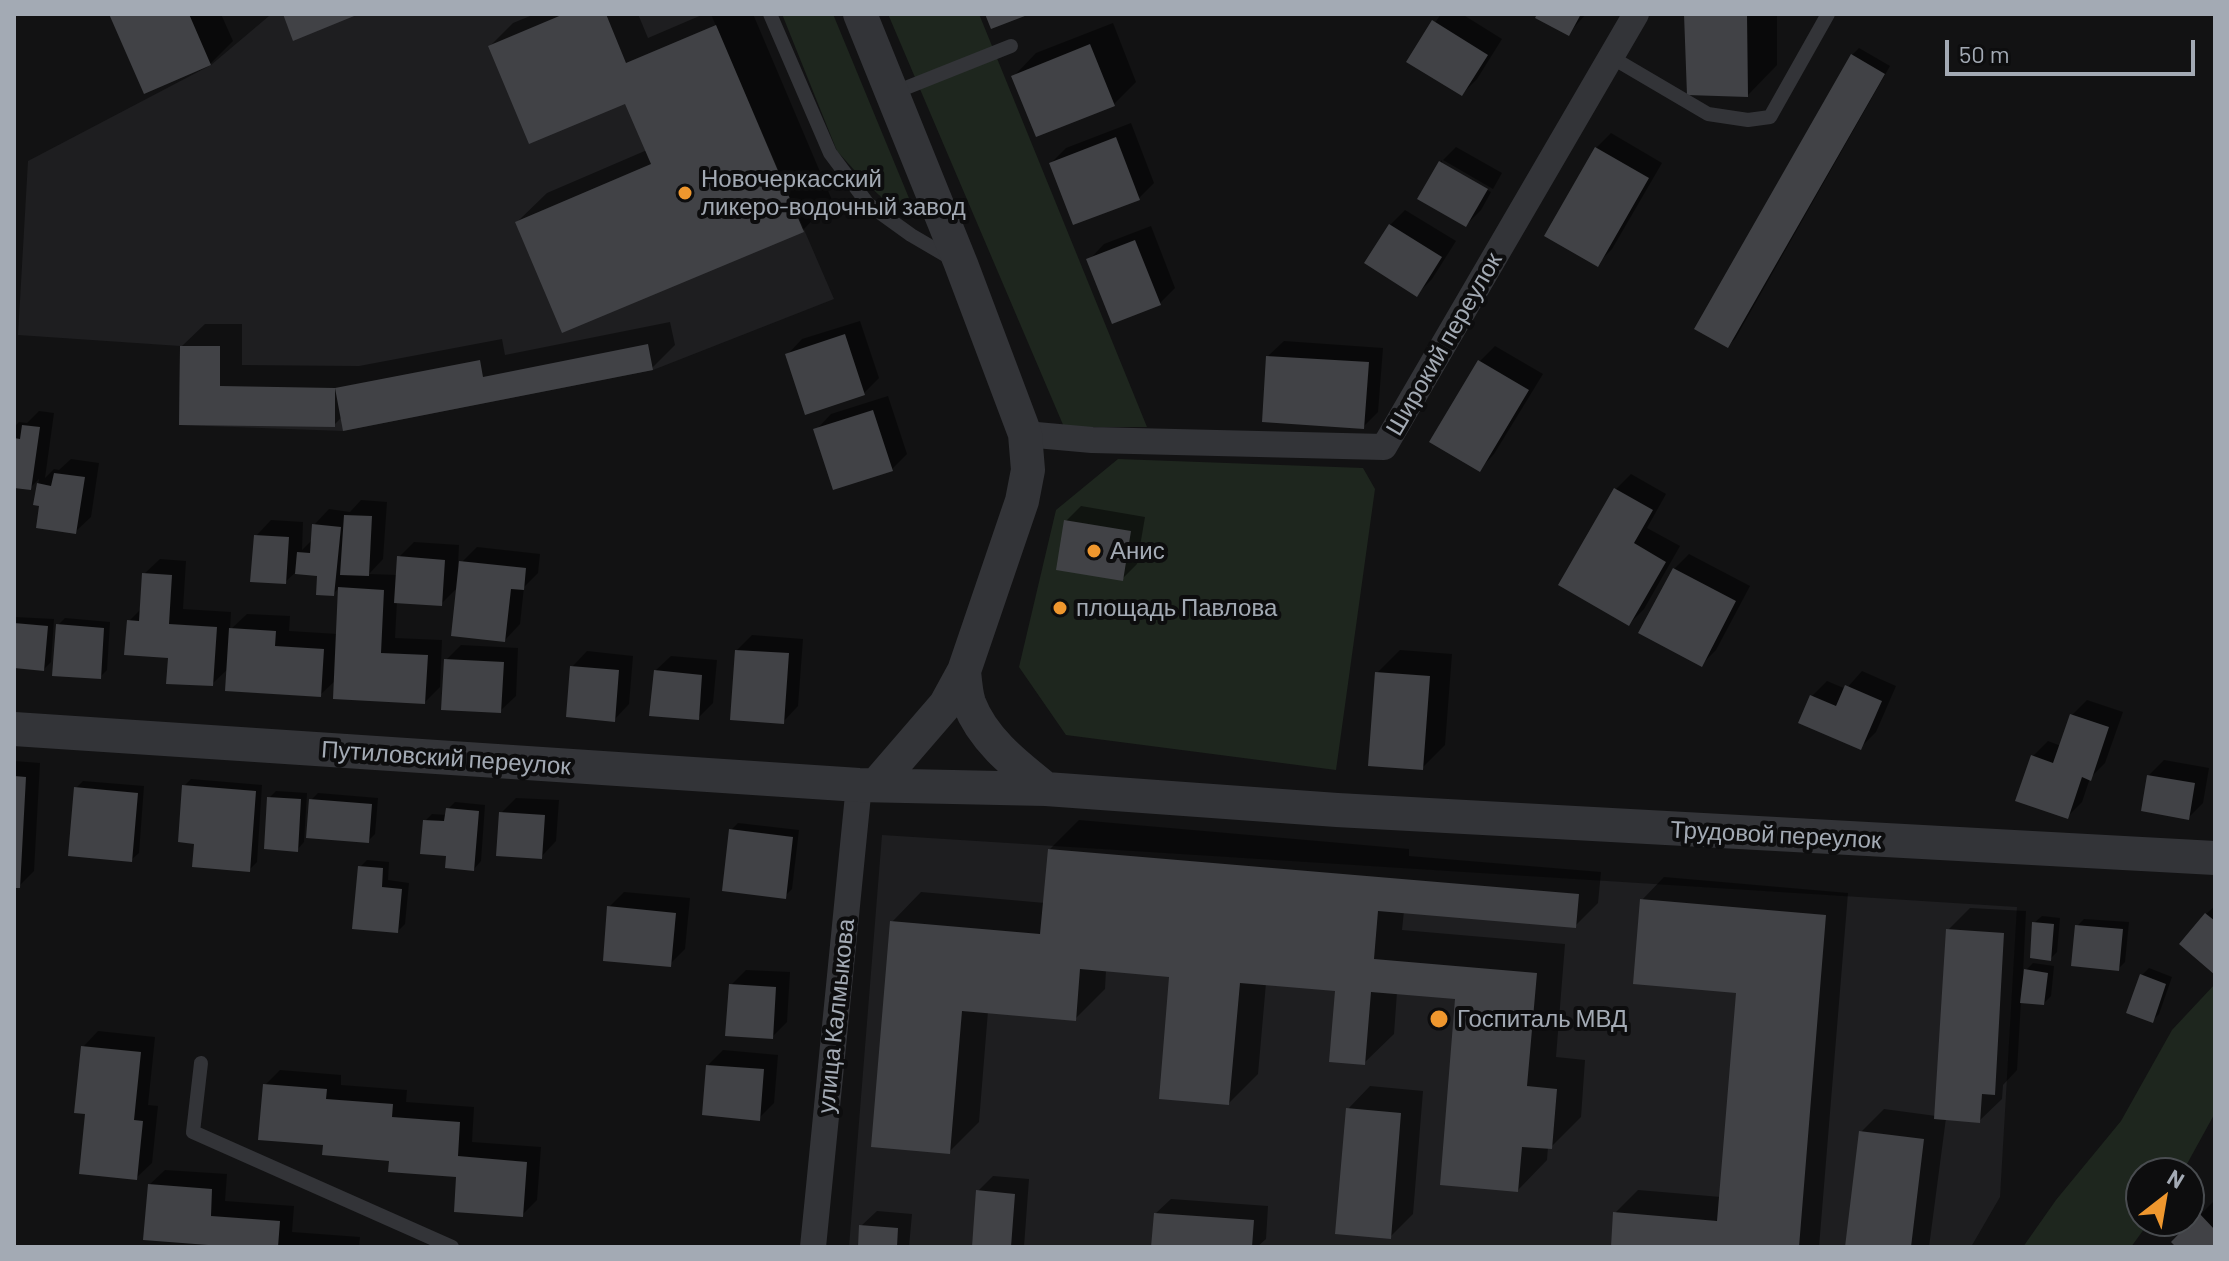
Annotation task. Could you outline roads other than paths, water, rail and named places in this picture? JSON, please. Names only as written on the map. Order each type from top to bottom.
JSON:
[{"type":"street","points":[[860,14],[961,264],[1025,434],[1028,470],[1022,501],[964,671],[946,704],[868,784]]},
{"type":"street","name":"Широкий переулок","points":[[1025,434],[1092,440],[1384,447],[1636,14]]},
{"type":"street","points":[[964,671],[968,701],[983,730],[1015,764],[1046,789]]},
{"type":"street","name":"Путиловский переулок","points":[[14,729],[868,784]]},
{"type":"street","points":[[868,784],[1046,789]]},
{"type":"street","name":"улица Калмыкова","points":[[813,1247],[868,784]]},
{"type":"street","name":"Трудовой переулок","points":[[1046,789],[1337,810],[2215,858]]},
{"type":"lane","points":[[770,14],[830,153],[868,204],[911,235],[961,264]]},
{"type":"lane","points":[[1611,57],[1708,114],[1748,120],[1770,117],[1828,14]]},
{"type":"lane","points":[[893,93],[1011,46]]},
{"type":"lane","points":[[201,1063],[193,1132],[452,1247]]},
{"type":"place","name":"Новочеркасский ликеро-водочный завод","points":[[685,193]]},
{"type":"place","name":"Анис","points":[[1094,551]]},
{"type":"place","name":"площадь Павлова","points":[[1060,608]]},
{"type":"place","name":"Госпиталь МВД","points":[[1439,1019]]}]
